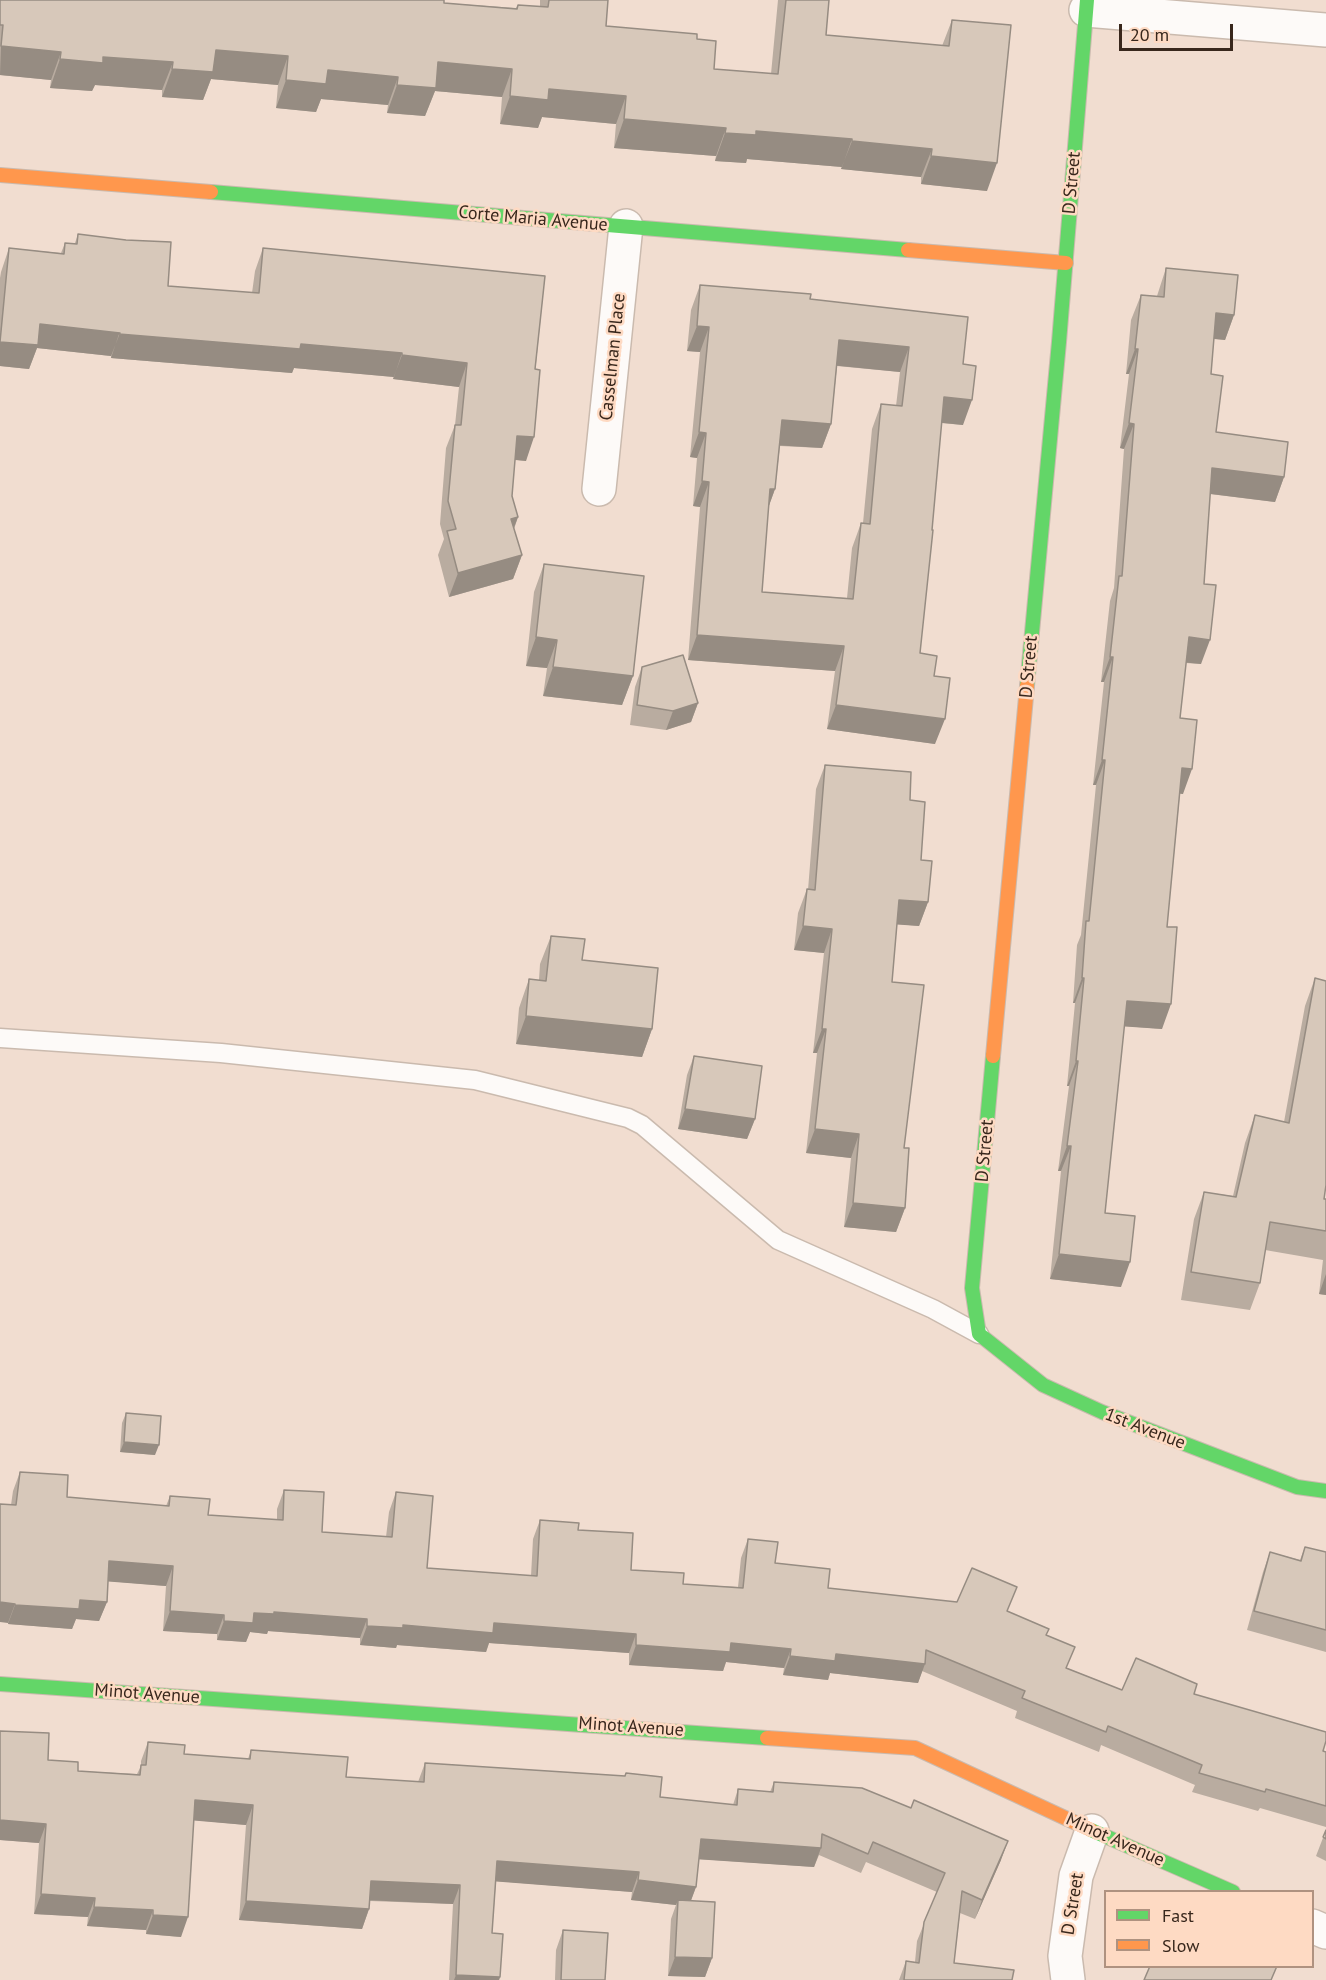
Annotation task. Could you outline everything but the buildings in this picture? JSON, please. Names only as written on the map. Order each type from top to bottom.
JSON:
[{"type":"street","points":[[1087,5],[1326,30]]},
{"type":"street","name":"D Street","points":[[979,1334],[972,1288],[1066,263],[1087,5]]},
{"type":"street","name":"Corte Maria Avenue","points":[[0,175],[1066,263]]},
{"type":"street","name":"Casselman Place","points":[[599,489],[626,226]]},
{"type":"street","name":"1st Avenue","points":[[979,1334],[1043,1385],[1102,1412],[1297,1487],[1326,1491]]},
{"type":"street","name":"Minot Avenue","points":[[0,1684],[915,1748],[1228,1890]]},
{"type":"street","name":"D Street","points":[[1068,1980],[1065,1956],[1076,1875],[1092,1830]]},
{"type":"lane","points":[[0,1038],[221,1053],[475,1080],[628,1118],[642,1125],[778,1240],[933,1309],[979,1334]]},
{"type":"traffic: fast","points":[[1027,686],[1059,342],[1087,0]]},
{"type":"traffic: fast","points":[[211,192],[908,250]]},
{"type":"traffic: fast","points":[[993,1056],[972,1288],[979,1334],[1043,1385],[1102,1412],[1297,1487],[1326,1491]]},
{"type":"traffic: fast","points":[[0,1684],[767,1738]]},
{"type":"traffic: fast","points":[[1091,1830],[1228,1890]]},
{"type":"traffic: slow","points":[[0,175],[211,192]]},
{"type":"traffic: slow","points":[[908,250],[1066,263]]},
{"type":"traffic: slow","points":[[993,1056],[1027,686]]},
{"type":"traffic: slow","points":[[767,1738],[915,1748],[1091,1830]]}]
